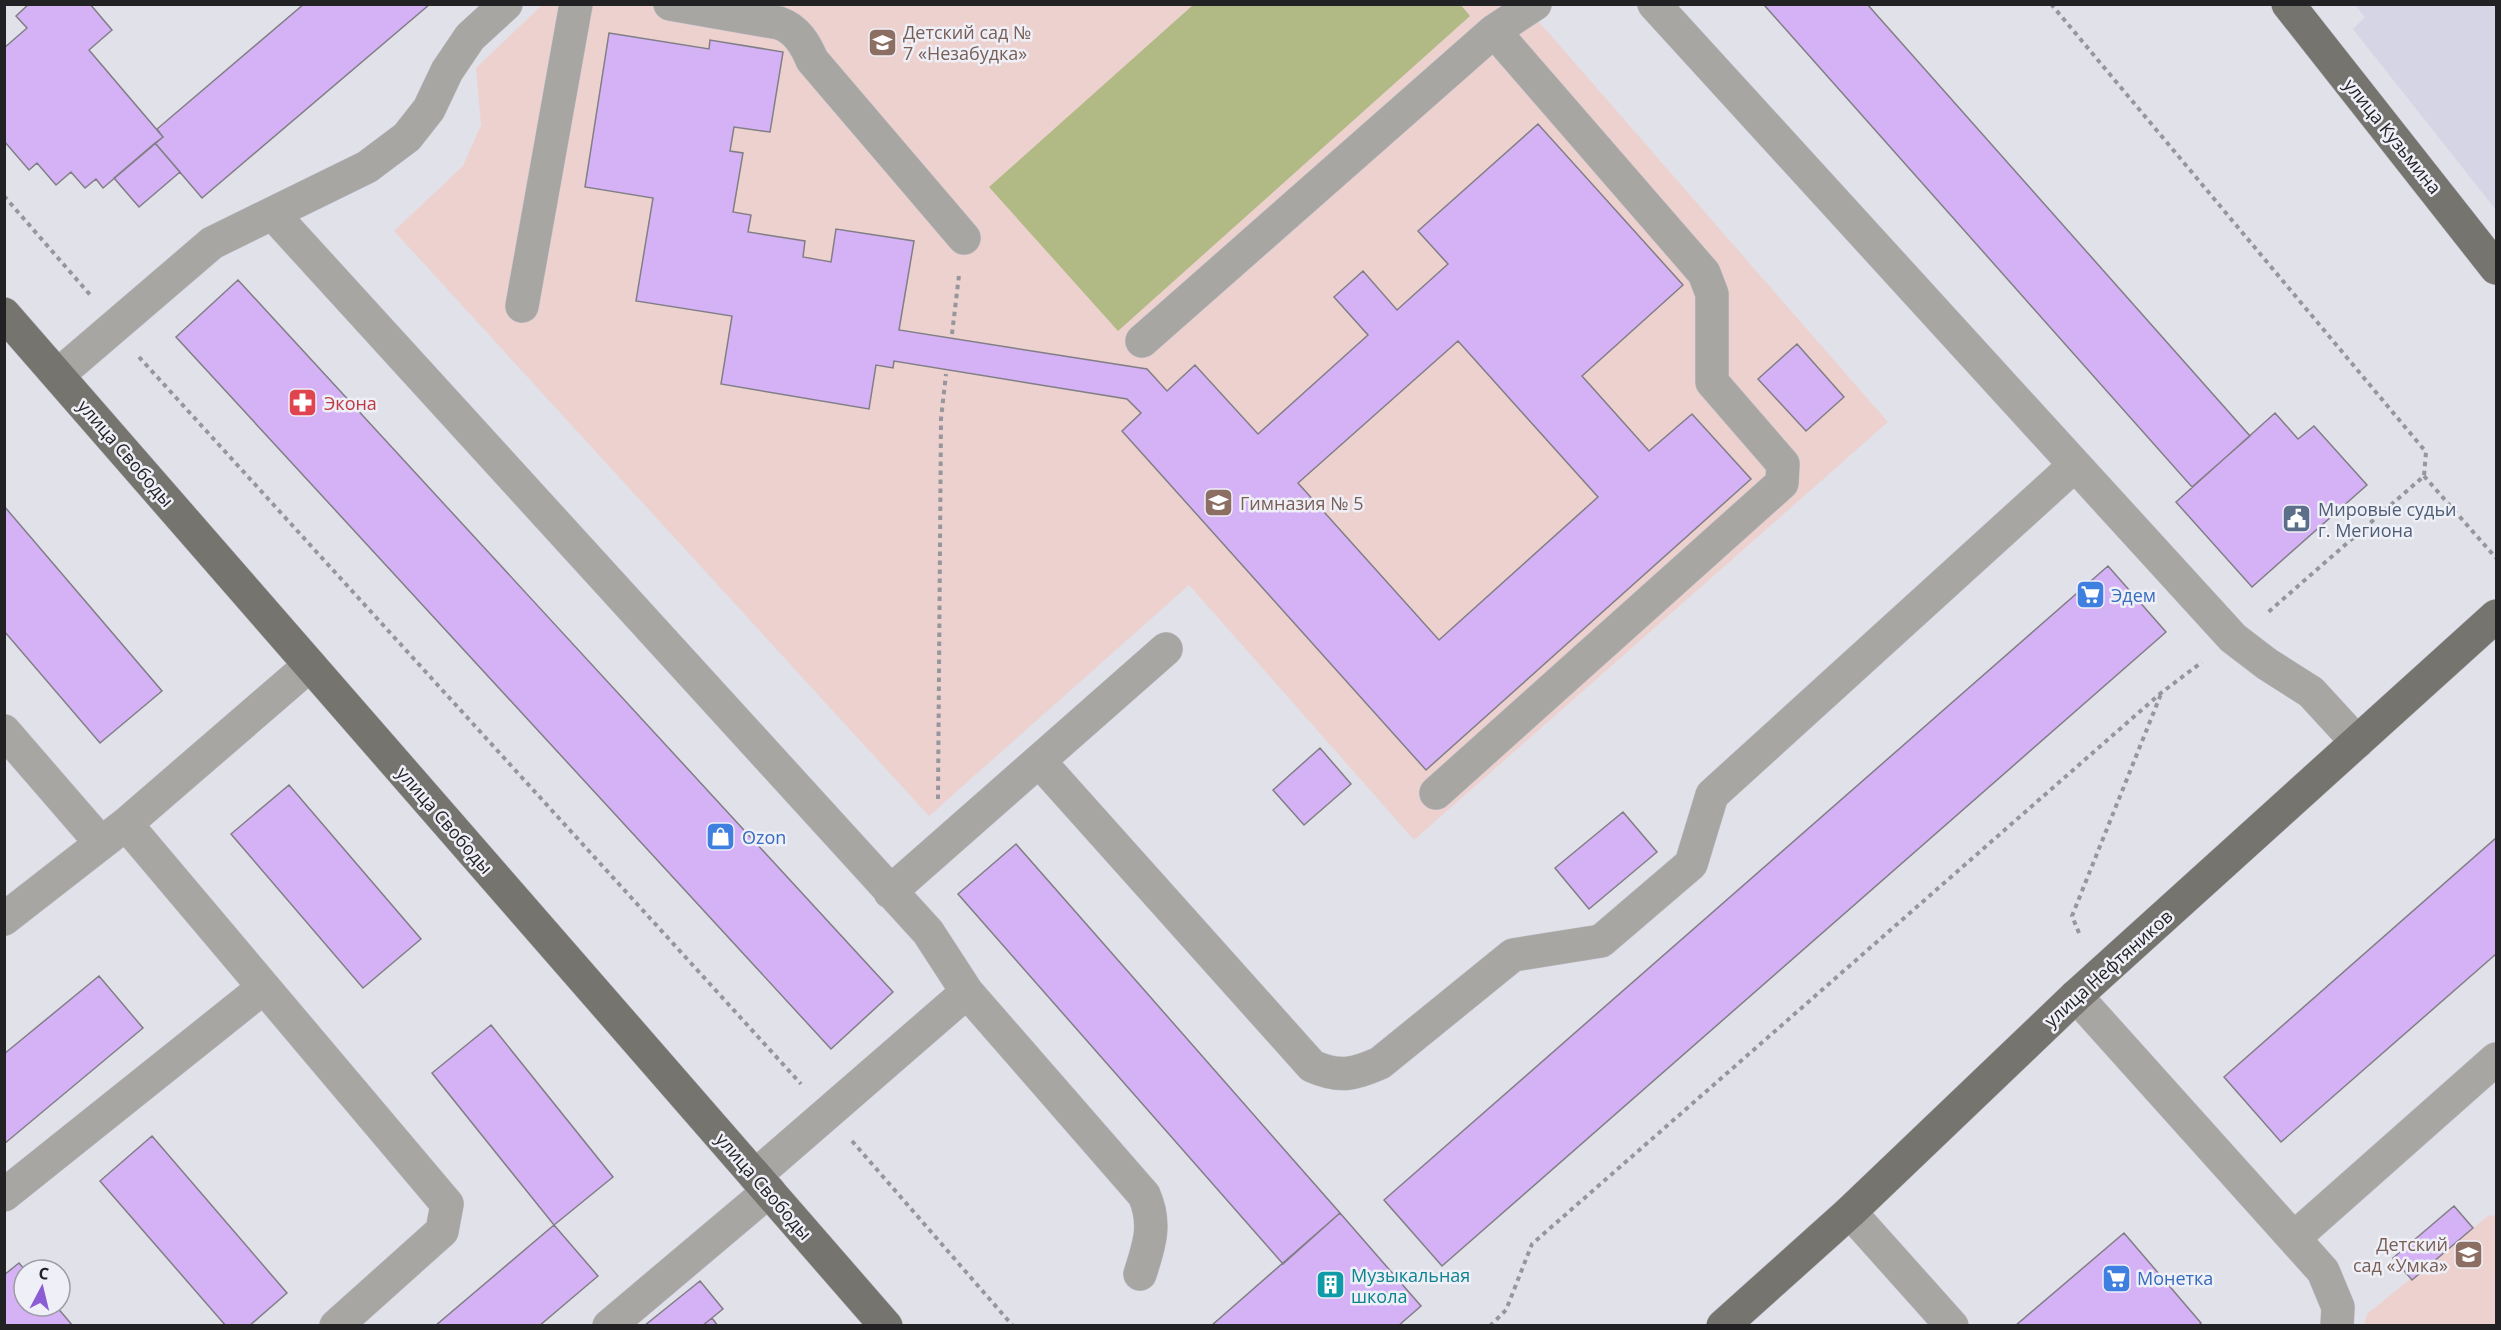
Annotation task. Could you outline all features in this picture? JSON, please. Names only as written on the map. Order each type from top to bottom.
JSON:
[{"type":"main road","name":"улица Кузьмина","points":[[2288,4],[2496,268]]},
{"type":"main road","name":"улица Свободы","points":[[4,314],[886,1326]]},
{"type":"main road","name":"улица Нефтяников","points":[[1723,1326],[1850,1212],[2076,996],[2496,616]]},
{"type":"lane","points":[[58,375],[212,243],[367,167],[407,137],[429,109],[447,71],[470,37],[506,4]]},
{"type":"lane","points":[[522,306],[576,4]]},
{"type":"lane","points":[[670,4],[792,27],[807,48],[812,60],[964,238]]},
{"type":"lane","points":[[1142,341],[1494,31],[1535,4]]},
{"type":"lane","points":[[1654,4],[2234,638],[2267,664],[2311,693],[2357,742]]},
{"type":"lane","points":[[1436,793],[1782,483],[1783,464],[1712,382],[1712,294],[1704,273],[1494,31]]},
{"type":"lane","points":[[273,214],[928,932],[967,992],[1144,1195],[1152,1221],[1152,1237],[1140,1274]]},
{"type":"lane","points":[[1039,761],[1312,1066],[1328,1073],[1355,1074],[1380,1063],[1513,955],[1601,941],[1691,864],[1712,795],[2075,465]]},
{"type":"lane","points":[[890,892],[1166,649]]},
{"type":"lane","points":[[4,919],[114,834],[310,665]]},
{"type":"lane","points":[[4,731],[114,834],[263,988],[447,1204],[442,1231],[336,1326]]},
{"type":"lane","points":[[4,1195],[263,988]]},
{"type":"lane","points":[[609,1326],[762,1184],[827,1113],[967,992]]},
{"type":"lane","points":[[2076,996],[2323,1271],[2338,1307],[2337,1326]]},
{"type":"lane","points":[[2294,1238],[2496,1059]]},
{"type":"lane","points":[[1850,1212],[1952,1326]]},
{"type":"path","points":[[1490,1326],[1506,1310],[1532,1244],[2161,693],[2270,612],[2424,476],[2426,452],[2051,4]]},
{"type":"path","points":[[4,196],[87,291],[128,344],[827,1113],[1013,1326]]},
{"type":"path","points":[[952,334],[964,238]]},
{"type":"path","points":[[937,850],[941,419],[946,374]]},
{"type":"path","points":[[2424,476],[2496,558]]},
{"type":"path","points":[[2079,933],[2072,916],[2161,693]]},
{"type":"shaded area","name":"Гимназия № 5","points":[[542,5],[1495,5],[1540,23],[1888,422],[1414,840],[1189,585],[929,816],[394,231],[463,166],[481,125],[476,68]]},
{"type":"shaded area","points":[[2355,5],[2496,5],[2496,210],[2353,29],[2365,17]]},
{"type":"shaded area","name":"Детский сад «Умка»","points":[[2496,1215],[2496,1325],[2364,1326],[2367,1314],[2488,1216]]},
{"type":"green space","points":[[1460,4],[1470,16],[1118,331],[989,187],[1193,5]]},
{"type":"building","points":[[29,4],[90,4],[112,30],[89,50],[163,137],[103,188],[96,179],[85,188],[71,172],[56,185],[37,163],[29,170],[4,141],[4,48],[27,28],[16,16]]},
{"type":"building","points":[[304,4],[430,4],[202,198],[155,143],[163,137],[157,129]]},
{"type":"building","points":[[1767,4],[1867,4],[2250,436],[2192,487],[1765,6]]},
{"type":"building","points":[[609,33],[709,49],[710,40],[783,52],[770,132],[734,127],[730,151],[743,153],[733,212],[751,215],[748,232],[805,241],[803,257],[831,262],[836,229],[914,241],[899,330],[1147,369],[1167,391],[1195,365],[1258,434],[1368,335],[1334,297],[1363,271],[1397,310],[1448,264],[1418,231],[1538,124],[1683,285],[1582,376],[1649,451],[1692,414],[1751,479],[1426,770],[1122,431],[1141,413],[1127,399],[894,361],[893,368],[876,365],[869,409],[721,384],[732,316],[636,301],[653,198],[585,187]],"holes":[[[1458,341],[1598,497],[1439,640],[1298,483]]]},
{"type":"building","points":[[155,143],[180,172],[139,207],[114,178]]},
{"type":"building","points":[[238,280],[893,992],[831,1049],[176,337]]},
{"type":"building","points":[[1797,344],[1844,397],[1806,431],[1758,379]]},
{"type":"building","points":[[2275,413],[2298,439],[2314,426],[2367,485],[2252,587],[2176,502]]},
{"type":"building","points":[[4,506],[162,691],[100,743],[4,631]]},
{"type":"building","points":[[2108,566],[2166,632],[1442,1266],[1384,1200]]},
{"type":"building","points":[[1320,748],[1351,784],[1304,825],[1273,790]]},
{"type":"building","points":[[289,785],[421,939],[363,988],[231,834]]},
{"type":"building","points":[[1623,812],[1657,852],[1589,909],[1555,868]]},
{"type":"building","points":[[2496,838],[2496,954],[2281,1142],[2224,1077]]},
{"type":"building","points":[[1016,844],[1340,1213],[1283,1264],[958,894]]},
{"type":"building","points":[[99,976],[143,1028],[4,1144],[4,1054]]},
{"type":"building","points":[[491,1025],[613,1177],[554,1225],[432,1073]]},
{"type":"building","points":[[152,1136],[287,1293],[249,1326],[226,1326],[100,1181]]},
{"type":"building","points":[[2454,1206],[2473,1228],[2412,1280],[2393,1258]]},
{"type":"building","name":"Музыкальная школа","points":[[1340,1213],[1421,1306],[1398,1326],[1211,1326]]},
{"type":"building","points":[[554,1225],[598,1276],[539,1326],[435,1326]]},
{"type":"building","name":"Монетка","points":[[2124,1233],[2201,1323],[2198,1326],[2015,1326]]},
{"type":"building","points":[[12,1269],[12,1318],[66,1318],[73,1326],[4,1326],[4,1275]]},
{"type":"building","points":[[700,1281],[723,1309],[702,1326],[644,1326]]},
{"type":"building","points":[[712,1318],[718,1326],[702,1326]]},
{"type":"place","name":"Детский сад № 7 «Незабудка»","points":[[882,42]]},
{"type":"place","name":"Экона","points":[[303,403]]},
{"type":"place","name":"Гимназия № 5","points":[[1219,503]]},
{"type":"place","name":"Мировые судьи г. Мегиона","points":[[2297,519]]},
{"type":"place","name":"Эдем","points":[[2090,595]]},
{"type":"place","name":"Ozon","points":[[721,837]]},
{"type":"place","name":"Детский сад «Умка»","points":[[2469,1254]]},
{"type":"place","name":"Монетка","points":[[2116,1278]]},
{"type":"place","name":"Музыкальная школа","points":[[1330,1285]]}]
